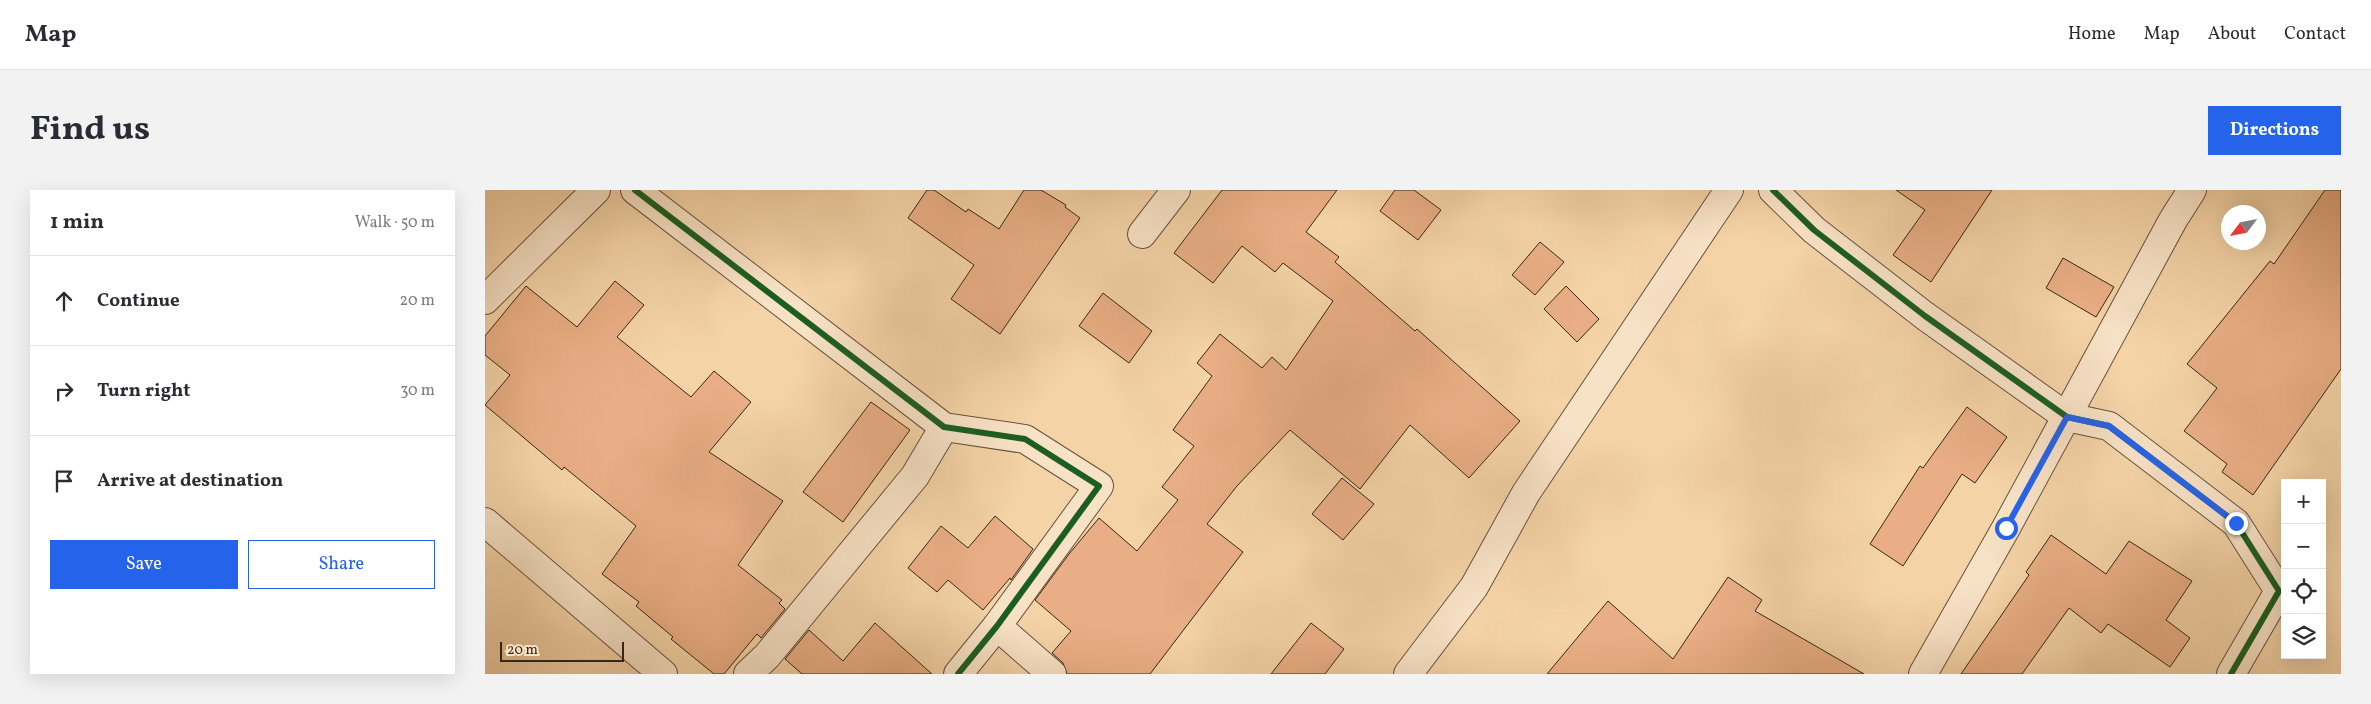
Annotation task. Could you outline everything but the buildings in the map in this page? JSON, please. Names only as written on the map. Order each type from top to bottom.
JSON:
[{"type":"street","points":[[485,300],[596,190]]},
{"type":"street","points":[[635,190],[944,427],[1025,440],[1099,486],[997,626],[958,674]]},
{"type":"street","points":[[1142,234],[1175,190]]},
{"type":"street","points":[[1408,674],[1474,587],[1526,493],[1729,190]]},
{"type":"street","points":[[1773,190],[1814,230],[1901,297],[2067,417],[2109,426],[2236,523],[2279,590],[2231,674]]},
{"type":"street","points":[[1923,674],[2067,417],[2173,220],[2192,190]]},
{"type":"street","points":[[748,674],[767,656],[915,476],[944,427]]},
{"type":"street","points":[[485,522],[663,674]]},
{"type":"street","points":[[997,626],[1052,674]]},
{"type":"cycle path","points":[[635,190],[944,427],[1025,439],[1099,486],[997,626],[958,674]]},
{"type":"cycle path","points":[[1773,190],[1814,230],[1925,316],[2067,417],[2109,426],[2236,523],[2279,591],[2231,674]]},
{"type":"route","points":[[2006,528],[2067,417],[2109,426],[2236,523]]}]
